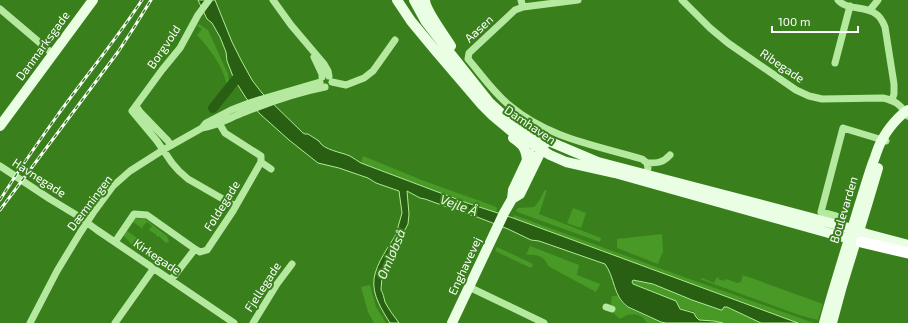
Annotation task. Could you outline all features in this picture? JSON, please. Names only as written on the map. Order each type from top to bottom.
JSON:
[{"type":"highway","points":[[857,236],[908,254]]},
{"type":"main road","name":"Danmarksgade","points":[[0,126],[93,0]]},
{"type":"main road","points":[[412,1],[415,27]]},
{"type":"main road","name":"Damhaven","points":[[412,1],[415,27],[458,78],[493,116],[511,131],[541,145],[645,178],[857,236],[908,246]]},
{"type":"main road","name":"Damhaven","points":[[412,1],[426,22],[490,103],[524,130],[550,155],[566,162],[645,178]]},
{"type":"main road","points":[[458,78],[470,98],[490,121],[524,147],[527,160]]},
{"type":"main road","name":"Boulevarden","points":[[832,323],[884,141],[895,122],[907,114]]},
{"type":"main road","name":"Enghavevej","points":[[452,323],[496,228],[512,199],[513,190],[527,160],[541,145]]},
{"type":"main road","name":"Enghavevej","points":[[512,199],[520,194],[541,145]]},
{"type":"main road","name":"Boulevarden","points":[[824,323],[835,283],[857,236]]},
{"type":"street","name":"Borgvold","points":[[134,108],[180,48],[200,10],[209,0]]},
{"type":"street","points":[[273,0],[309,48],[326,81]]},
{"type":"street","points":[[522,3],[578,0]]},
{"type":"street","name":"Ribegade","points":[[682,0],[710,28],[728,43],[796,90],[809,96],[822,98],[883,98],[892,100]]},
{"type":"street","points":[[838,0],[842,4],[870,10],[876,13],[881,19],[885,27],[894,84],[894,94],[892,100],[907,114]]},
{"type":"street","points":[[870,10],[878,0]]},
{"type":"street","name":"Aasen","points":[[469,53],[522,3]]},
{"type":"street","points":[[835,63],[850,6]]},
{"type":"street","points":[[0,9],[53,54]]},
{"type":"street","name":"Dæmningen","points":[[30,323],[58,270],[87,222],[106,196],[130,171],[171,145],[202,128],[219,123],[251,106],[326,81],[346,85],[364,78],[373,71],[395,40]]},
{"type":"street","name":"Damhaven","points":[[469,53],[468,58],[495,92],[508,105],[540,127],[577,141],[642,159],[647,163]]},
{"type":"street","name":"Dæmningen","points":[[202,128],[206,123],[230,110],[251,106]]},
{"type":"street","points":[[134,108],[140,112],[171,145]]},
{"type":"street","points":[[134,108],[136,117],[158,141],[172,163],[188,179],[235,206]]},
{"type":"street","points":[[219,123],[225,133],[261,156],[261,162],[271,168]]},
{"type":"street","points":[[836,216],[821,212],[843,128],[884,141]]},
{"type":"street","points":[[645,178],[648,168],[647,163],[658,163],[667,159],[670,155]]},
{"type":"street","name":"Foldegade","points":[[195,249],[200,252],[207,250],[261,162]]},
{"type":"street","name":"Havnegade","points":[[0,166],[87,222]]},
{"type":"street","points":[[115,242],[134,214],[147,215],[195,249],[171,280]]},
{"type":"street","name":"Kirkegade","points":[[87,222],[234,323]]},
{"type":"street","name":"Fjellegade","points":[[252,323],[292,264]]},
{"type":"street","points":[[116,323],[154,268]]},
{"type":"street","points":[[469,287],[544,323]]},
{"type":"shaded area","points":[[199,24],[208,30],[228,74],[229,83],[227,85],[215,58],[197,35],[202,29],[197,26]]},
{"type":"shaded area","points":[[363,156],[424,181],[494,206],[497,208],[496,212],[467,203],[361,163]]},
{"type":"shaded area","points":[[545,190],[547,190],[539,214],[601,238],[600,242],[517,212],[516,210],[518,208],[534,207]]},
{"type":"shaded area","points":[[573,208],[586,213],[581,228],[567,223]]},
{"type":"shaded area","points":[[514,215],[814,323],[798,323],[513,218]]},
{"type":"shaded area","points":[[135,218],[145,219],[167,236],[169,242],[166,243],[160,236],[158,237],[149,230],[152,226],[147,222],[142,227],[143,229],[133,222],[127,231],[137,238],[133,244],[140,249],[143,245],[151,252],[152,251],[155,253],[151,258],[132,245],[123,235]]},
{"type":"shaded area","points":[[662,234],[663,251],[658,264],[617,248],[617,239]]},
{"type":"shaded area","points":[[530,246],[579,265],[577,275],[600,284],[596,292],[548,266],[545,260],[540,256],[526,255]]},
{"type":"shaded area","points":[[497,247],[533,264],[531,268],[495,251]]},
{"type":"shaded area","points":[[743,275],[823,304],[818,320],[799,315],[700,279],[702,278],[714,283],[717,277],[719,278],[718,279],[724,281],[726,279],[737,283],[741,282]]},
{"type":"shaded area","points":[[633,280],[653,284],[692,300],[727,307],[761,323],[723,323],[699,320],[696,318],[693,311],[685,310],[633,284]]},
{"type":"shaded area","points":[[370,285],[376,307],[386,323],[374,323],[368,312],[361,287]]},
{"type":"shaded area","points":[[612,296],[618,296],[623,304],[631,309],[650,318],[666,323],[647,323],[645,319],[635,314],[628,315],[620,319],[613,313],[614,306],[611,304]]},
{"type":"water","points":[[198,0],[215,0],[232,42],[252,80],[262,93],[303,133],[308,134],[319,141],[324,147],[350,156],[361,163],[467,203],[513,218],[798,323],[761,323],[727,307],[724,307],[721,310],[653,284],[633,280],[633,284],[676,301],[680,309],[694,313],[699,320],[723,323],[661,322],[628,307],[623,303],[619,298],[611,275],[605,264],[539,241],[531,240],[508,229],[420,198],[407,191],[409,214],[408,224],[382,276],[381,290],[385,302],[399,323],[390,323],[376,297],[374,279],[380,260],[398,231],[402,213],[399,191],[376,183],[368,178],[339,168],[318,163],[260,114],[246,98],[234,79],[220,37],[212,23],[207,19]]},
{"type":"waterway","points":[[213,108],[241,73]]},
{"type":"railway","points":[[0,200],[50,126],[122,30],[142,0]]},
{"type":"railway","points":[[0,210],[118,52],[151,0]]},
{"type":"water label","name":"Vejle Å","points":[[459,205]]},
{"type":"water label","name":"Omløbså","points":[[391,254]]}]
